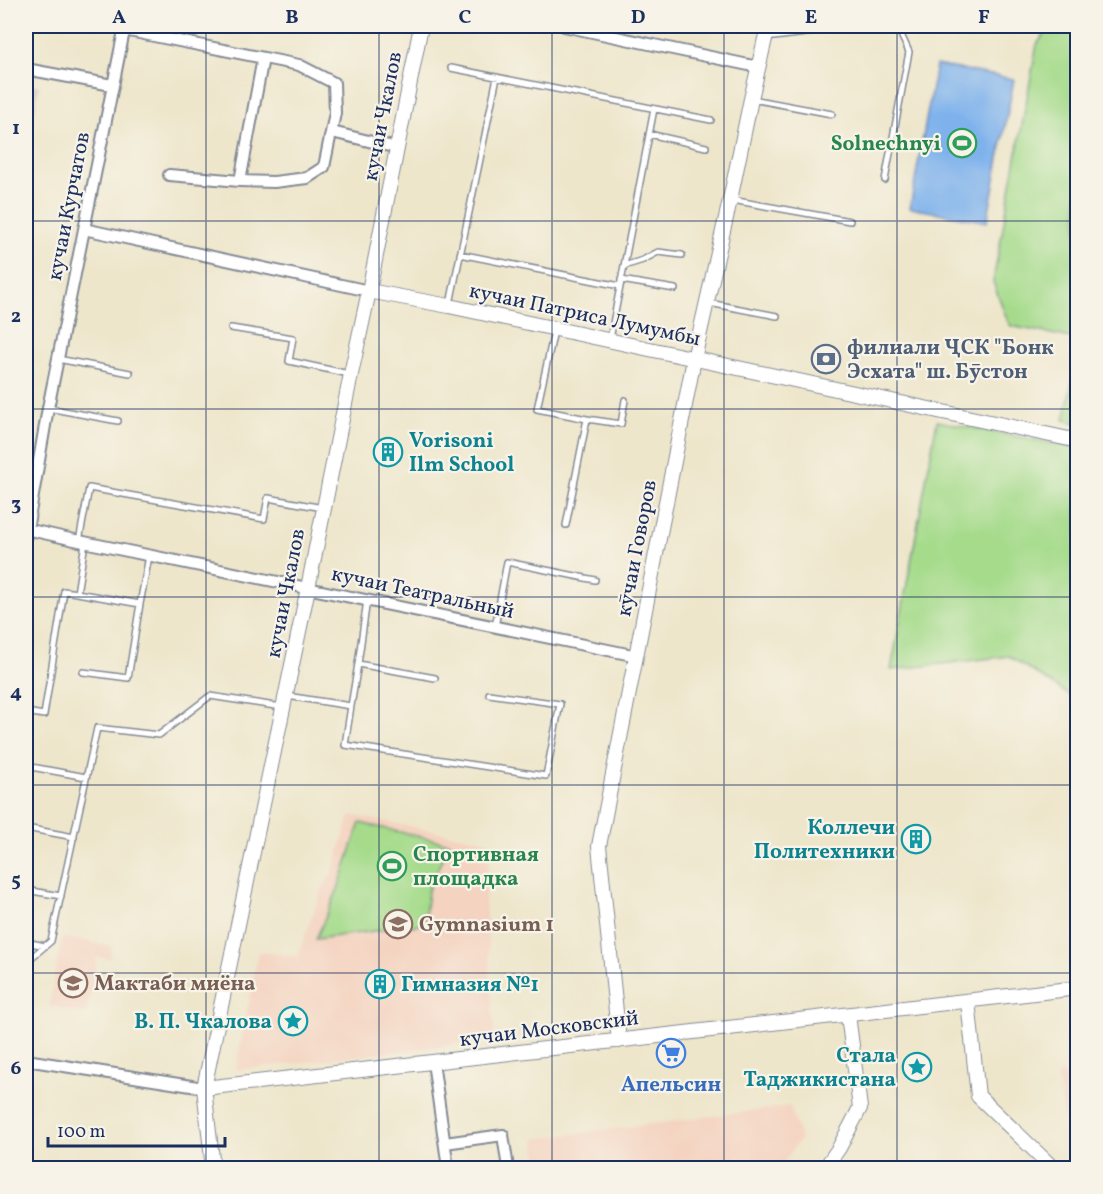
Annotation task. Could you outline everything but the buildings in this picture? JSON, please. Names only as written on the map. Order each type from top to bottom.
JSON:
[{"type":"street","name":"кучаи Чкалов","points":[[213,1168],[204,1088],[369,291],[421,26]]},
{"type":"street","points":[[564,26],[758,67]]},
{"type":"street","points":[[124,28],[298,65],[334,83],[335,113],[324,167],[307,178],[274,182],[169,175]]},
{"type":"street","name":"кучаи Курчатов","points":[[26,531],[48,408],[124,28]]},
{"type":"street","name":"кӯчаи Говоров","points":[[619,1041],[599,846],[694,359],[766,32]]},
{"type":"street","points":[[240,181],[263,58]]},
{"type":"street","points":[[26,69],[112,85]]},
{"type":"street","points":[[332,132],[397,148]]},
{"type":"street","name":"кучаи Патриса Лумумбы","points":[[84,229],[1077,441]]},
{"type":"street","name":"кучаи Театральный","points":[[26,531],[636,656]]},
{"type":"street","name":"кучаи Московский","points":[[26,1060],[204,1088],[1077,988]]},
{"type":"street","points":[[968,1001],[978,1096],[1053,1168]]},
{"type":"street","points":[[825,1168],[839,1148],[860,1108],[848,1015]]},
{"type":"street","points":[[433,1062],[448,1168]]},
{"type":"street","points":[[444,1143],[503,1135],[508,1168]]},
{"type":"lane","points":[[766,32],[814,32],[817,26]]},
{"type":"lane","points":[[885,180],[909,52],[897,26]]},
{"type":"lane","points":[[451,68],[711,120]]},
{"type":"lane","points":[[449,306],[496,76]]},
{"type":"lane","points":[[751,99],[832,114]]},
{"type":"lane","points":[[610,341],[654,109]]},
{"type":"lane","points":[[649,134],[706,147]]},
{"type":"lane","points":[[730,200],[850,221]]},
{"type":"lane","points":[[624,266],[658,252],[682,255]]},
{"type":"lane","points":[[460,254],[621,283],[675,289]]},
{"type":"lane","points":[[707,302],[777,316]]},
{"type":"lane","points":[[231,328],[293,338],[289,361],[351,374]]},
{"type":"lane","points":[[554,329],[537,409],[621,424],[625,400]]},
{"type":"lane","points":[[58,359],[130,373]]},
{"type":"lane","points":[[48,408],[118,421]]},
{"type":"lane","points":[[566,525],[587,419]]},
{"type":"lane","points":[[77,593],[89,488],[264,519],[268,498],[324,508]]},
{"type":"lane","points":[[82,672],[128,678],[149,556]]},
{"type":"lane","points":[[495,627],[507,562],[596,580]]},
{"type":"lane","points":[[26,712],[44,715],[64,591],[140,604]]},
{"type":"lane","points":[[367,600],[345,745],[546,776],[560,704],[489,694]]},
{"type":"lane","points":[[358,664],[435,678]]},
{"type":"lane","points":[[26,963],[51,941],[97,728],[159,735],[210,696],[351,706]]},
{"type":"lane","points":[[26,766],[86,777]]},
{"type":"lane","points":[[26,828],[74,837]]},
{"type":"lane","points":[[26,890],[61,896]]},
{"type":"lane","points":[[26,942],[45,946]]},
{"type":"shaded area","points":[[26,84],[39,86],[26,161]]},
{"type":"shaded area","name":"Gymnasium 1","points":[[350,815],[492,842],[485,895],[494,1035],[486,1041],[236,1070],[258,952],[298,956],[321,891],[333,872]]},
{"type":"shaded area","name":"Мактаби миёна","points":[[62,937],[112,946],[110,959],[97,957],[86,1014],[49,1006]]},
{"type":"shaded area","points":[[1078,1072],[1077,1131],[1065,1120],[1057,1075]]},
{"type":"shaded area","points":[[790,1106],[801,1139],[779,1168],[539,1168],[535,1139]]},
{"type":"green space","points":[[1051,26],[1077,26],[1077,339],[1011,326],[993,282],[1037,44]]},
{"type":"green space","points":[[1077,362],[1077,423],[1064,420]]},
{"type":"green space","points":[[937,421],[1077,448],[1077,700],[1009,656],[891,670]]},
{"type":"green space","name":"Спортивная площадка","points":[[360,823],[449,843],[428,891],[424,924],[316,939],[338,889]]},
{"type":"water","name":"Solnechnyi","points":[[936,65],[1014,79],[987,222],[910,208]]},
{"type":"place","name":"Solnechnyi","points":[[962,143]]},
{"type":"place","name":"филиали ҶСК \"Бонк Эсхата\" ш. Бӯстон","points":[[826,359]]},
{"type":"place","name":"Vorisoni Ilm School","points":[[388,452]]},
{"type":"place","name":"Коллечи Политехники","points":[[916,839]]},
{"type":"place","name":"Спортивная площадка","points":[[392,866]]},
{"type":"place","name":"Gymnasium 1","points":[[398,924]]},
{"type":"place","name":"Мактаби миёна","points":[[73,983]]},
{"type":"place","name":"Гимназия №1","points":[[380,984]]},
{"type":"place","name":"В. П. Чкалова","points":[[293,1021]]},
{"type":"place","name":"Апельсин","points":[[671,1053]]},
{"type":"place","name":"Стала Таджикистана","points":[[917,1067]]}]
